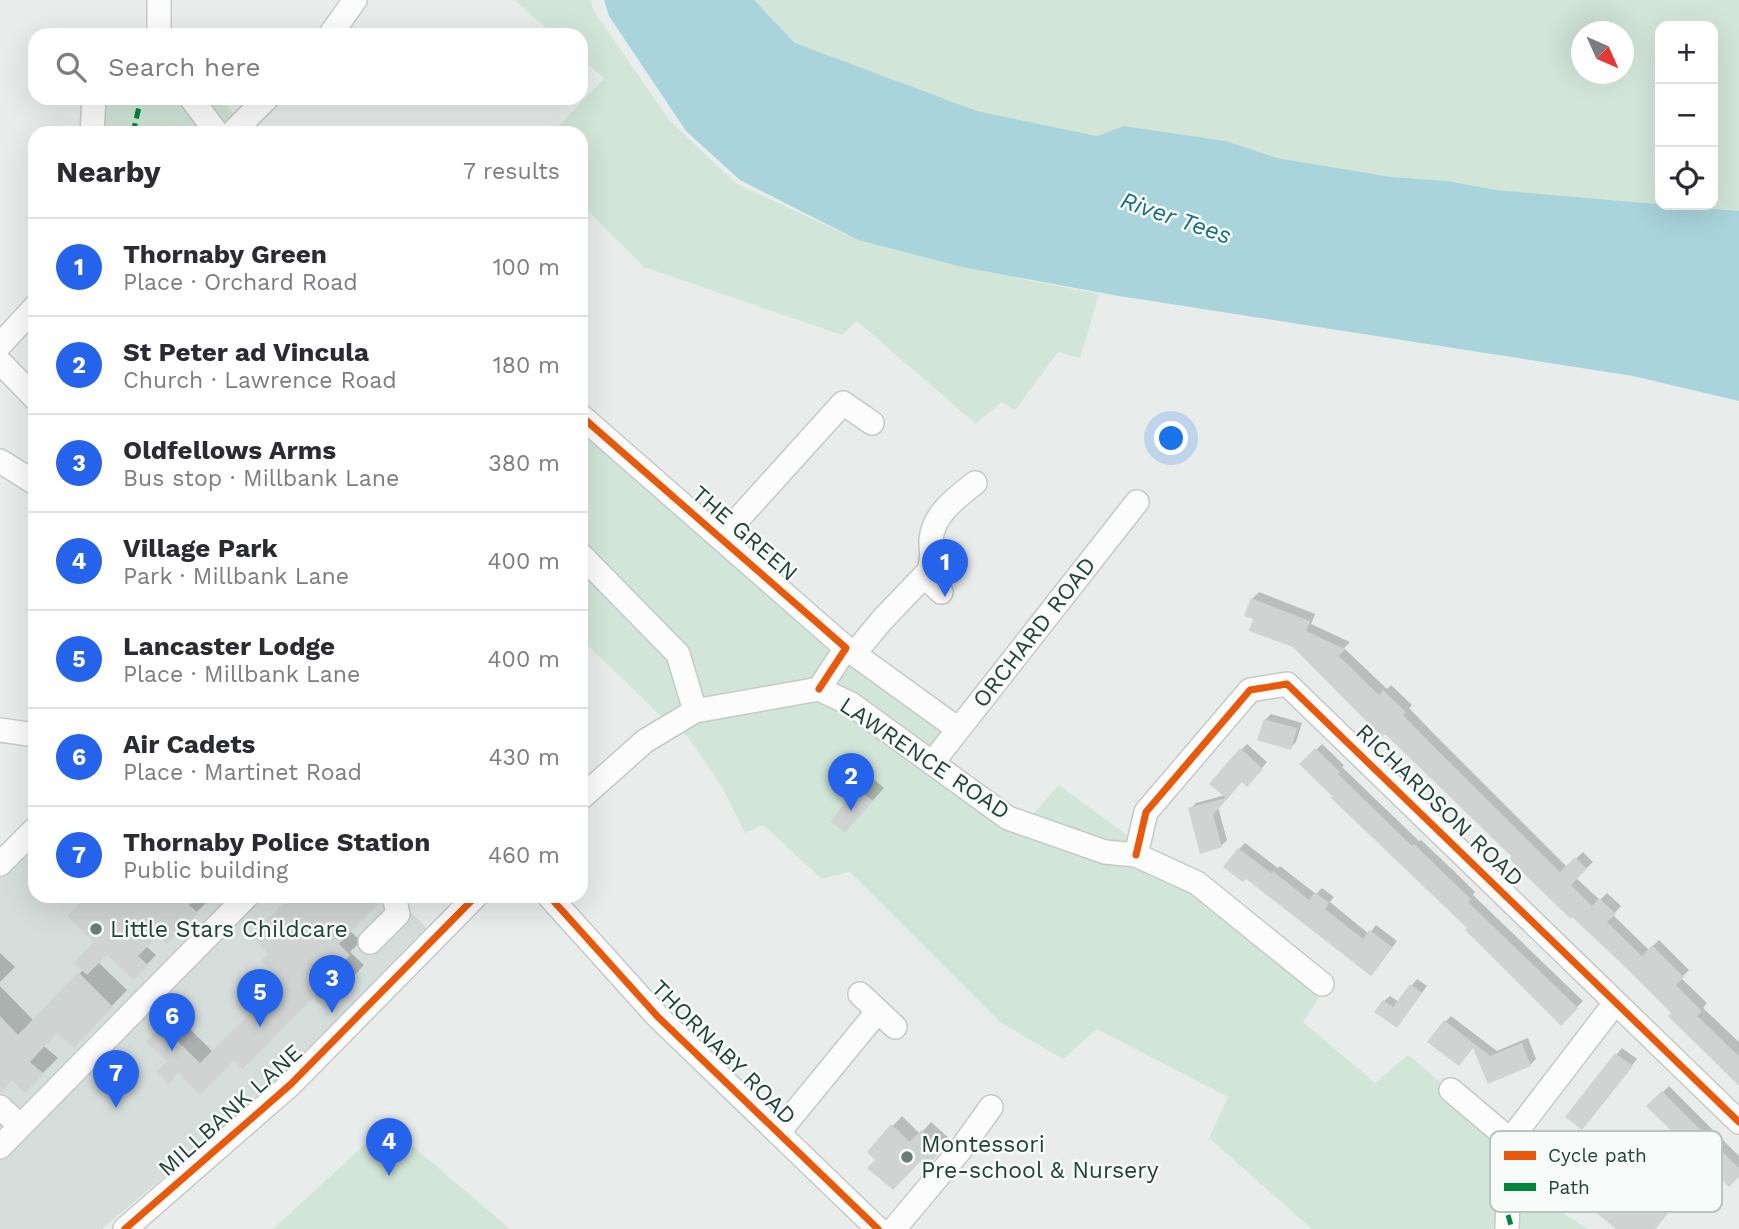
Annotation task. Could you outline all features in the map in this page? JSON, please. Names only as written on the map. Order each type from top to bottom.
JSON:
[{"type":"street","points":[[159,0],[159,28]]},
{"type":"street","points":[[335,28],[355,0]]},
{"type":"street","points":[[92,126],[94,105]]},
{"type":"street","points":[[196,105],[212,126]]},
{"type":"street","points":[[239,126],[260,105]]},
{"type":"street","points":[[0,345],[28,315]]},
{"type":"street","points":[[0,362],[28,391]]},
{"type":"street","points":[[721,538],[843,403],[872,423]]},
{"type":"street","name":"THE GREEN","points":[[588,422],[850,651],[958,729]]},
{"type":"street","points":[[0,461],[28,479]]},
{"type":"street","points":[[588,786],[645,741],[695,710],[819,689],[850,651],[931,568],[931,536],[937,521],[952,502],[975,483]]},
{"type":"street","name":"ORCHARD ROAD","points":[[932,763],[1137,502]]},
{"type":"street","points":[[588,562],[678,654],[695,710]]},
{"type":"street","points":[[924,576],[941,592]]},
{"type":"street","name":"RICHARDSON ROAD","points":[[1136,855],[1146,812],[1250,690],[1287,684],[1739,1122]]},
{"type":"street","name":"LAWRENCE ROAD","points":[[819,689],[851,704],[1009,818],[1105,852],[1136,855],[1196,883],[1322,985]]},
{"type":"street","points":[[0,730],[28,734]]},
{"type":"street","points":[[0,864],[28,836]]},
{"type":"street","points":[[0,1147],[230,903]]},
{"type":"street","points":[[370,942],[398,914],[396,903]]},
{"type":"street","name":"MILLBANK LANE","points":[[125,1229],[291,1084],[469,903]]},
{"type":"street","name":"THORNABY ROAD","points":[[555,903],[658,1017],[878,1229]]},
{"type":"street","points":[[860,995],[895,1027]]},
{"type":"street","points":[[1517,1131],[1615,1003]]},
{"type":"street","points":[[778,1133],[878,1011]]},
{"type":"street","points":[[1451,1090],[1499,1131]]},
{"type":"street","points":[[0,1107],[20,1126]]},
{"type":"street","points":[[894,1229],[961,1149],[991,1107]]},
{"type":"shaded area","points":[[28,826],[28,903],[401,903],[428,929],[286,1074],[102,1229],[0,1229],[0,855]]},
{"type":"green space","points":[[514,0],[591,0],[593,10],[670,121],[737,184],[858,240],[962,267],[1099,294],[1080,358],[1058,352],[1015,410],[1001,402],[976,424],[857,321],[842,335],[644,267],[588,211],[588,126],[559,126],[578,105],[588,105],[588,95],[604,78],[588,64],[588,28],[546,28]]},
{"type":"green space","points":[[754,0],[1739,0],[1739,211],[1718,209],[1718,21],[1655,21],[1655,204],[1496,190],[1447,181],[1392,177],[1277,158],[1226,141],[1124,126],[1097,136],[977,111],[795,43]]},
{"type":"green space","points":[[103,105],[227,105],[242,126],[101,126]]},
{"type":"green space","points":[[588,418],[848,644],[962,729],[938,760],[1028,820],[1059,785],[1194,885],[1323,991],[1303,1022],[1375,1083],[1408,1055],[1499,1131],[1490,1131],[1490,1212],[1562,1212],[1588,1229],[1312,1229],[1209,1138],[1228,1097],[1097,1029],[1063,1059],[1000,1022],[850,872],[822,879],[763,825],[745,833],[722,787],[688,737],[661,716],[588,646]]},
{"type":"green space","points":[[387,1124],[510,1229],[273,1229]]},
{"type":"water","name":"River Tees","points":[[604,0],[754,0],[795,43],[977,111],[1097,136],[1124,126],[1226,141],[1277,158],[1392,177],[1447,181],[1496,190],[1655,204],[1655,210],[1739,211],[1739,401],[1633,376],[1113,295],[962,267],[858,240],[740,180],[686,131],[609,16]]},
{"type":"building","points":[[1251,598],[1310,621],[1306,631],[1345,649],[1339,656],[1379,695],[1383,690],[1406,712],[1403,715],[1560,872],[1575,857],[1587,869],[1571,885],[1592,906],[1599,898],[1616,914],[1607,922],[1642,956],[1652,945],[1684,977],[1676,985],[1702,1011],[1697,1016],[1739,1056],[1739,1086],[1668,1016],[1671,1013],[1620,962],[1552,901],[1509,859],[1511,856],[1385,734],[1382,737],[1293,647],[1249,631],[1253,619],[1244,616]]},
{"type":"building","points":[[1264,719],[1297,728],[1291,750],[1257,740]]},
{"type":"building","points":[[1240,748],[1263,769],[1247,787],[1242,782],[1213,815],[1222,847],[1200,854],[1188,808],[1226,798],[1209,784]]},
{"type":"building","points":[[1315,748],[1340,772],[1338,774],[1471,899],[1468,902],[1578,1008],[1561,1026],[1465,930],[1467,928],[1299,764]]},
{"type":"building","points":[[857,788],[873,801],[845,833],[830,821]]},
{"type":"building","points":[[1238,848],[1271,873],[1273,871],[1309,900],[1315,892],[1329,903],[1325,909],[1363,939],[1369,930],[1392,947],[1371,976],[1246,879],[1243,882],[1223,867]]},
{"type":"building","points":[[81,903],[191,903],[189,905],[198,913],[167,944],[159,935],[138,956],[148,965],[134,980],[107,955],[87,975],[74,963],[94,942],[67,916]]},
{"type":"building","points":[[283,903],[379,903],[339,944],[350,955],[339,966],[353,979],[325,1009],[313,998],[243,1069],[234,1060],[200,1095],[178,1073],[169,1083],[157,1071],[167,1061],[146,1042],[161,1025],[200,1063],[255,1008],[250,1003],[278,977],[261,961],[268,954],[251,936]]},
{"type":"building","points":[[78,972],[113,1007],[74,1048],[57,1033],[30,1062],[44,1074],[25,1093],[12,1081],[0,1093],[0,1016],[18,1035]]},
{"type":"building","points":[[1410,984],[1422,993],[1397,1028],[1374,1012],[1383,1000],[1393,1007]]},
{"type":"building","points":[[1444,1020],[1490,1056],[1522,1043],[1531,1066],[1488,1084],[1473,1048],[1459,1066],[1427,1042]]},
{"type":"building","points":[[1615,1053],[1633,1066],[1582,1130],[1565,1117]]},
{"type":"building","points":[[1662,1091],[1702,1131],[1672,1131],[1646,1106]]},
{"type":"building","name":"Montessori Pre-school & Nursery","points":[[891,1124],[910,1142],[921,1130],[942,1150],[927,1167],[920,1162],[893,1190],[867,1168],[875,1160],[867,1152]]},
{"type":"building","points":[[1722,1151],[1739,1168],[1739,1177],[1729,1187],[1722,1180]]},
{"type":"building","points":[[1595,1212],[1669,1212],[1655,1229],[1616,1229]]},
{"type":"marked path","points":[[135,126],[139,105]]},
{"type":"marked path","points":[[1508,1215],[1512,1229]]},
{"type":"cycle path","points":[[588,422],[846,648],[819,689]]},
{"type":"cycle path","points":[[1136,855],[1146,812],[1250,690],[1287,684],[1739,1122]]},
{"type":"cycle path","points":[[125,1229],[291,1084],[469,903]]},
{"type":"cycle path","points":[[555,903],[658,1017],[878,1229]]},
{"type":"place","name":"Thornaby Green","points":[[945,597]]},
{"type":"place","name":"St Peter ad Vincula","points":[[851,811]]},
{"type":"place","name":"Little Stars Childcare","points":[[96,929]]},
{"type":"place","name":"Oldfellows Arms","points":[[332,1013]]},
{"type":"place","name":"Lancaster Lodge","points":[[260,1027]]},
{"type":"place","name":"Air Cadets","points":[[172,1051]]},
{"type":"place","name":"Thornaby Police Station","points":[[116,1108]]},
{"type":"place","name":"Montessori Pre-school & Nursery","points":[[907,1157]]},
{"type":"place","name":"Village Park","points":[[389,1176]]}]
